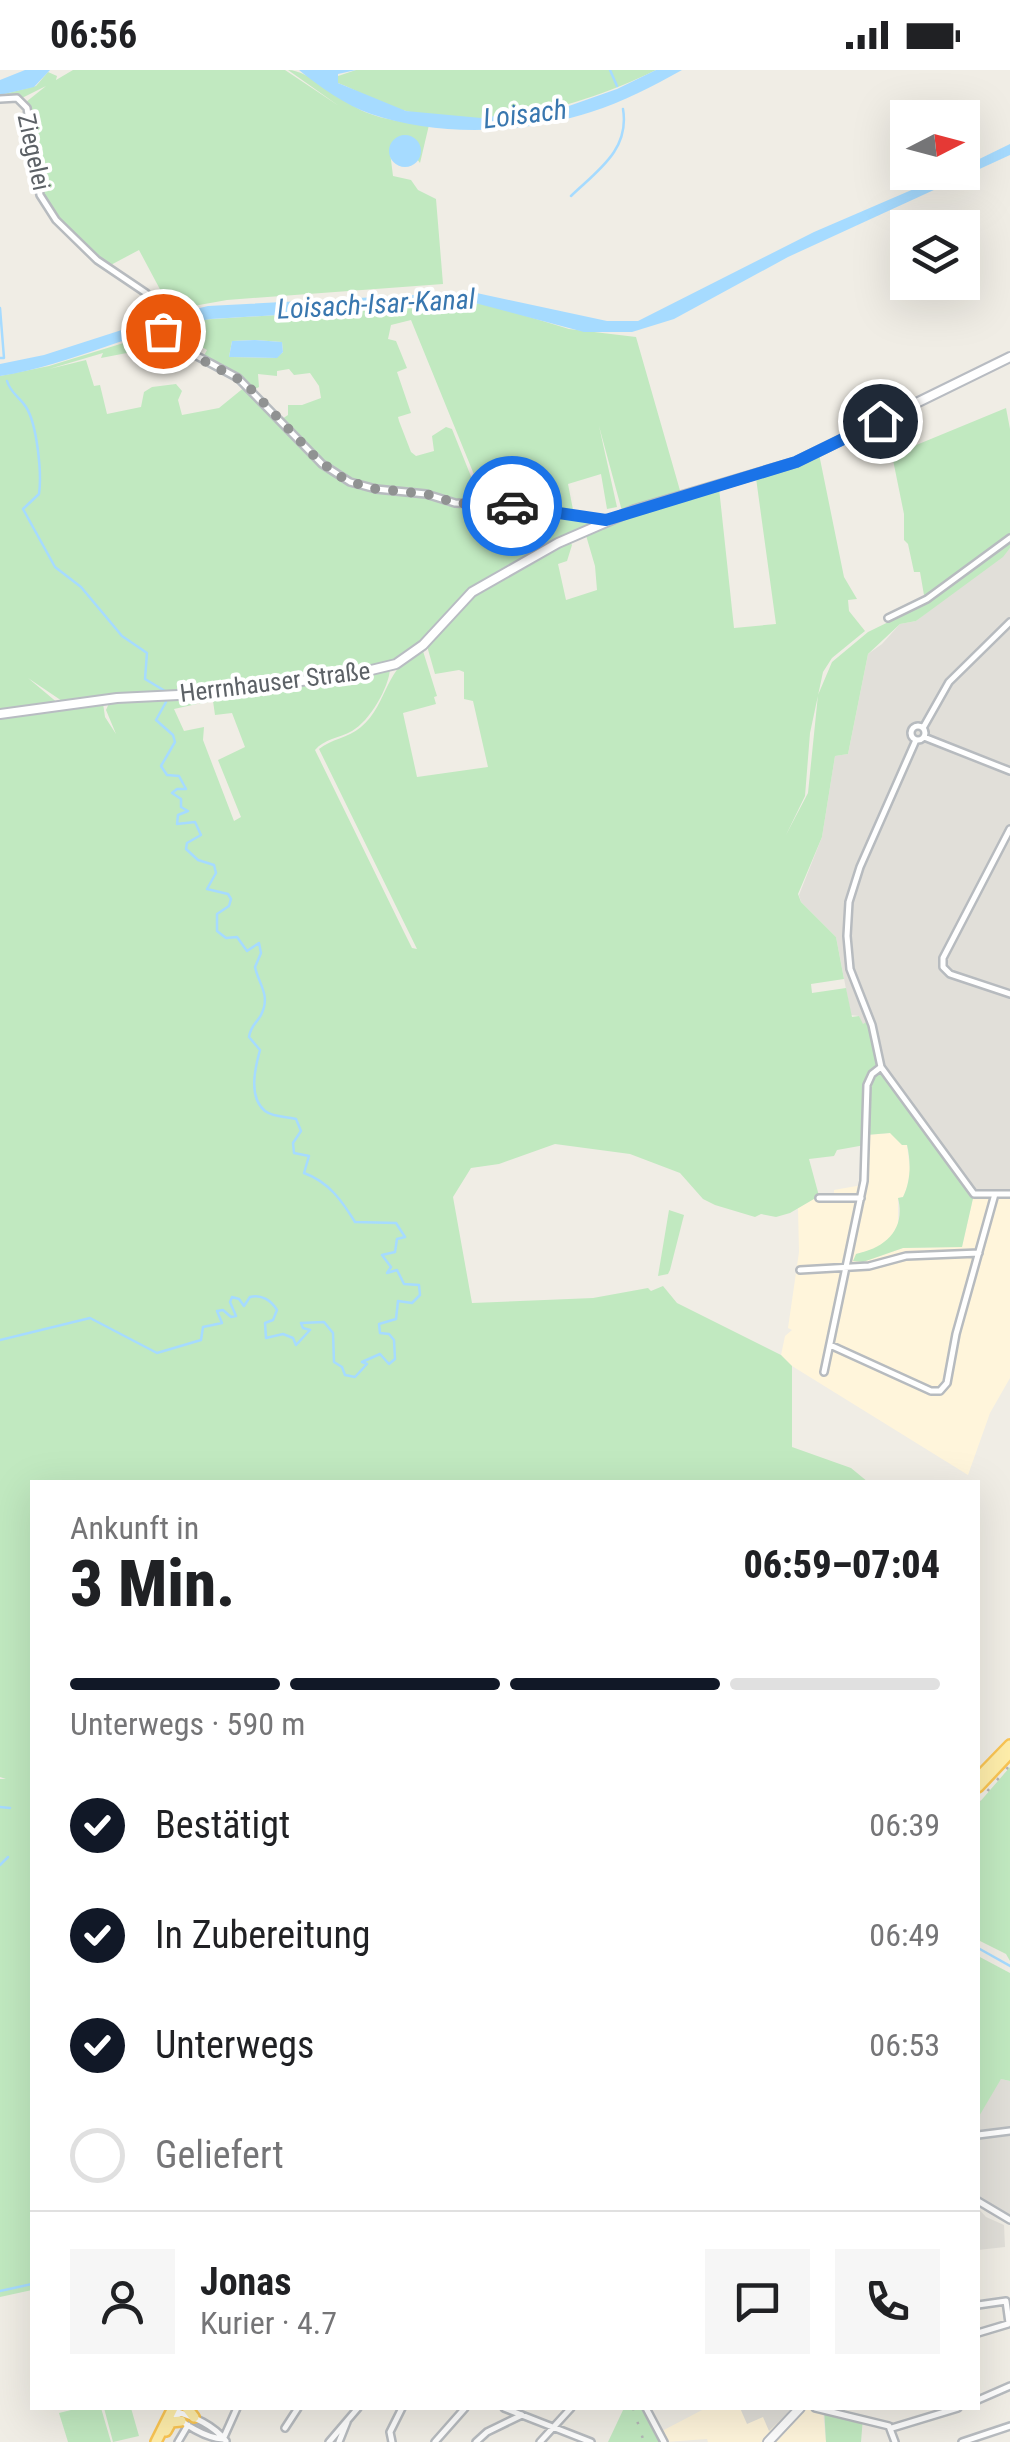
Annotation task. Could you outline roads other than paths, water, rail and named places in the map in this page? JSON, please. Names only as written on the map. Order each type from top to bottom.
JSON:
[{"type":"main road","points":[[980,1776],[1010,1745]]},
{"type":"main road","points":[[980,1786],[1010,1754]]},
{"type":"main road","points":[[156,2441],[172,2410]]},
{"type":"main road","points":[[156,2441],[171,2422],[188,2417]]},
{"type":"street","name":"Ziegelei","points":[[0,100],[15,98],[25,104],[31,121],[40,195],[56,220],[97,260],[146,292],[155,304],[170,343],[244,382],[322,464],[350,482],[383,490],[426,494],[456,503],[516,506],[606,520]]},
{"type":"street","name":"Herrnhauser Straße","points":[[0,714],[117,698],[202,696],[382,669],[419,648],[472,592],[558,543],[606,520],[796,462],[1010,357]]},
{"type":"street","points":[[888,618],[927,599],[1010,538]]},
{"type":"street","points":[[1010,635],[1007,625],[950,682],[923,728],[860,867],[847,913],[850,969],[872,1025],[881,1067],[974,1194],[1010,1194]]},
{"type":"street","points":[[923,728],[912,731],[920,739],[1010,771]]},
{"type":"street","points":[[1010,830],[957,929],[943,967],[950,974],[1010,994]]},
{"type":"street","points":[[824,1372],[861,1198],[867,1145],[866,1091],[872,1074],[881,1067]]},
{"type":"street","points":[[830,1346],[930,1391],[940,1391],[947,1382],[996,1194]]},
{"type":"street","points":[[818,1198],[861,1198]]},
{"type":"street","points":[[800,1270],[846,1268],[906,1256],[979,1253]]},
{"type":"street","points":[[980,2136],[1010,2131]]},
{"type":"street","points":[[980,2203],[1010,2220]]},
{"type":"street","points":[[980,2305],[1006,2301],[1010,2323],[980,2332]]},
{"type":"street","points":[[980,2399],[1010,2386]]},
{"type":"street","points":[[223,2441],[235,2410]]},
{"type":"street","points":[[285,2428],[297,2410]]},
{"type":"street","points":[[332,2442],[347,2429],[347,2421],[356,2410]]},
{"type":"street","points":[[392,2442],[390,2432],[401,2410]]},
{"type":"street","points":[[434,2442],[463,2410]]},
{"type":"street","points":[[509,2410],[590,2442]]},
{"type":"street","points":[[540,2442],[569,2410]]},
{"type":"street","points":[[647,2410],[664,2442]]},
{"type":"street","points":[[768,2442],[798,2410]]},
{"type":"street","points":[[824,2410],[892,2428],[951,2410]]},
{"type":"street","points":[[476,2442],[487,2432],[522,2415]]},
{"type":"street","points":[[178,2442],[188,2417],[220,2432],[223,2441]]},
{"type":"street","points":[[962,2442],[1010,2426]]},
{"type":"street","points":[[892,2428],[896,2442]]},
{"type":"water","points":[[25,70],[50,70],[34,87],[0,95],[0,80]]},
{"type":"water","name":"Loisach","points":[[299,70],[356,70],[338,74],[338,83],[406,111],[481,118],[566,107],[656,70],[682,70],[591,112],[538,125],[481,130],[424,126],[371,114],[333,95]]},
{"type":"water","points":[[405,135],[416,140],[421,151],[416,162],[405,167],[394,162],[389,151],[394,140]]},
{"type":"water","points":[[1010,144],[1010,155],[980,169],[980,159]]},
{"type":"water","name":"Loisach-Isar-Kanal","points":[[912,190],[934,190],[788,257],[674,319],[632,332],[584,332],[475,303],[211,319],[158,330],[53,364],[0,376],[0,364],[44,355],[208,306],[472,292],[607,321],[638,321],[814,232]]},
{"type":"water","points":[[232,341],[282,342],[283,352],[277,358],[229,357]]},
{"type":"waterway","points":[[610,70],[617,86]]},
{"type":"waterway","points":[[571,196],[616,148],[624,123],[623,109]]},
{"type":"waterway","points":[[0,308],[4,358],[0,358]]},
{"type":"waterway","points":[[7,381],[30,415],[38,449],[39,494],[23,509],[55,567],[81,587],[122,636],[147,653],[145,679],[165,691]]},
{"type":"waterway","points":[[0,1340],[90,1318],[157,1353],[201,1340],[203,1327],[222,1323],[217,1311],[236,1316],[232,1297],[244,1306],[250,1297],[258,1296],[277,1310],[273,1320],[265,1323],[266,1338],[283,1334],[293,1338],[296,1345],[310,1330],[301,1323],[324,1322],[333,1333],[334,1362],[345,1375],[355,1377],[367,1364],[362,1362],[380,1354],[389,1364],[395,1359],[394,1340],[389,1334],[380,1333],[379,1324],[396,1319],[398,1301],[412,1303],[420,1295],[419,1285],[404,1284],[397,1270],[387,1273],[391,1267],[382,1255],[395,1252],[397,1239],[405,1237],[396,1223],[355,1222],[328,1187],[304,1173],[309,1156],[294,1153],[293,1143],[301,1131],[296,1119],[268,1113],[256,1098],[254,1082],[260,1050],[249,1037],[265,1002],[255,967],[261,953],[259,943],[247,951],[237,937],[226,938],[217,931],[217,914],[229,906],[231,899],[228,894],[207,889],[216,873],[214,865],[198,860],[186,849],[187,843],[201,835],[195,822],[177,824],[178,815],[188,811],[172,793],[186,789],[179,776],[167,775],[161,766],[175,742],[173,735],[156,720],[166,702]]},
{"type":"waterway","points":[[0,1807],[10,1808]]},
{"type":"waterway","points":[[0,1865],[8,1857]]},
{"type":"waterway","points":[[980,1949],[1010,1966]]},
{"type":"waterway","points":[[0,2291],[30,2284]]},
{"type":"railway","points":[[980,1800],[1010,1765]]},
{"type":"railway","points":[[634,2410],[644,2442]]}]
